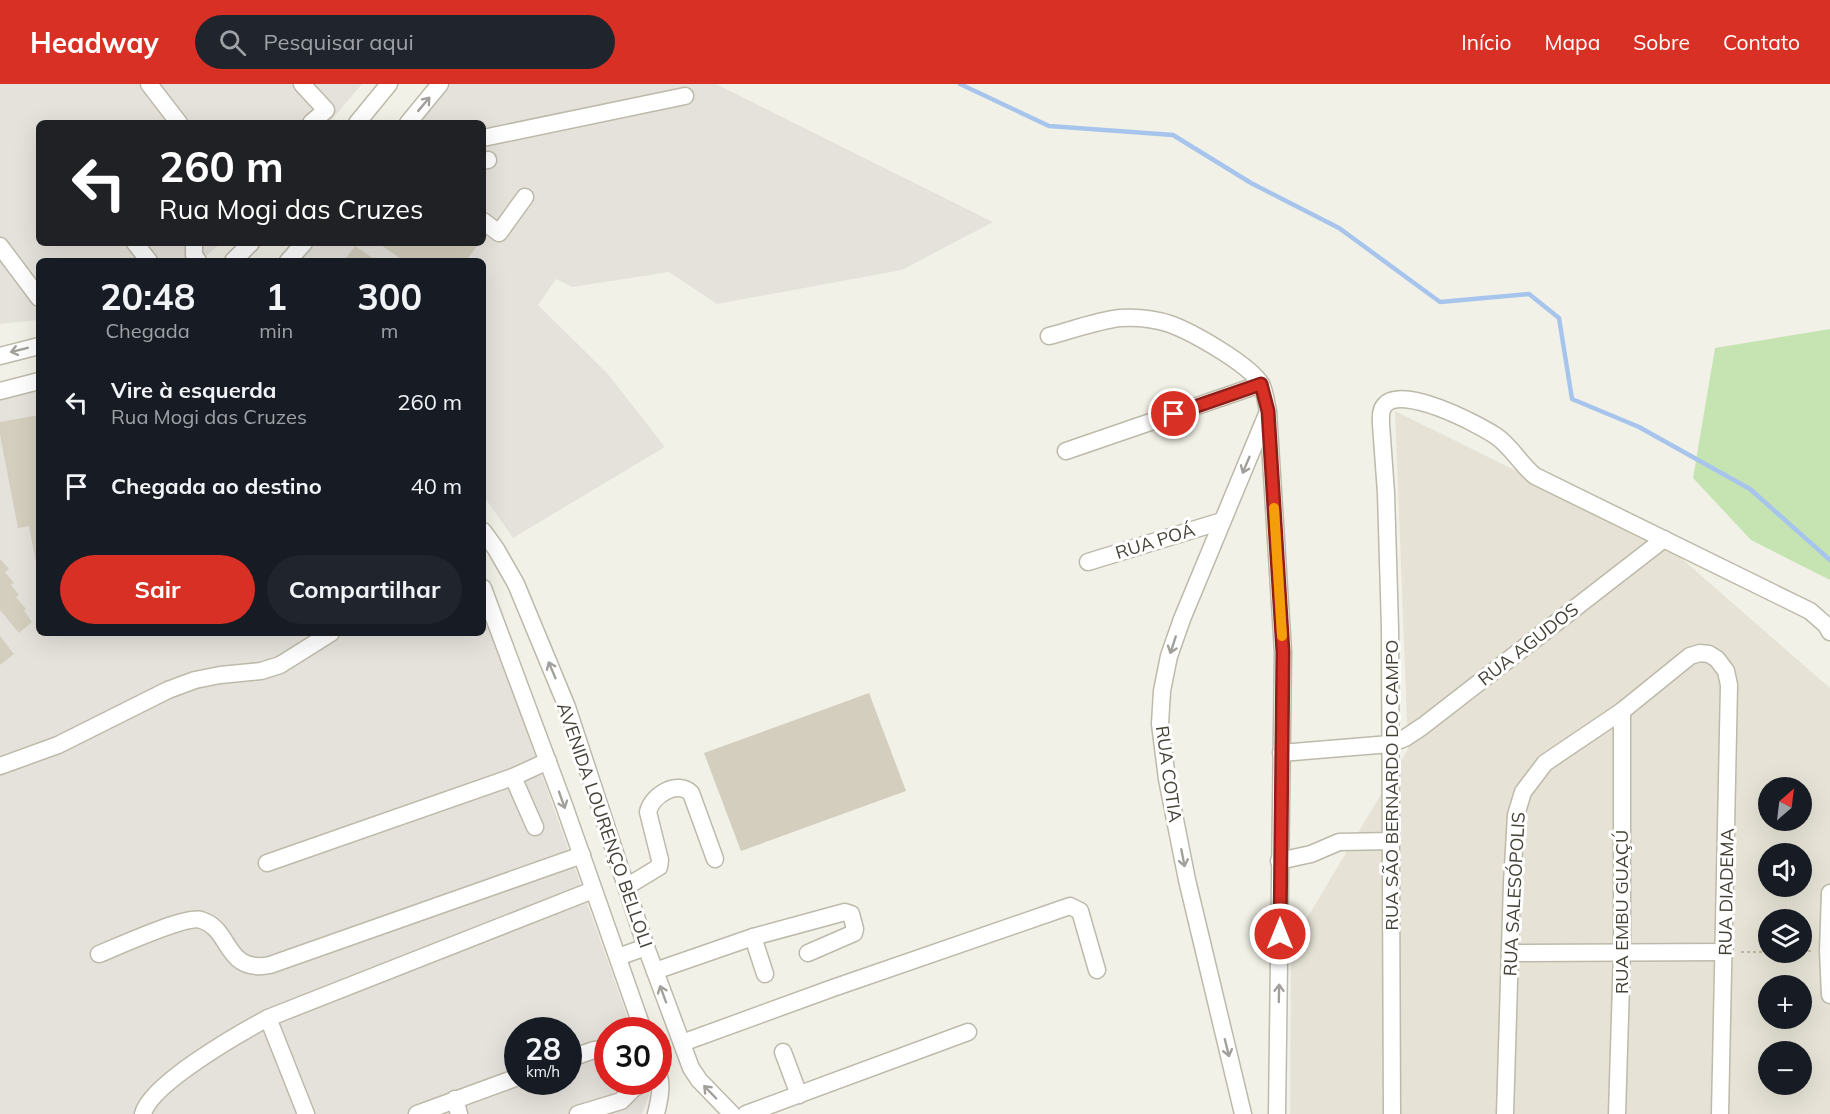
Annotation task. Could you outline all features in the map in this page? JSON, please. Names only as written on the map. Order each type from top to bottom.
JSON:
[{"type":"street","points":[[149,84],[177,120]]},
{"type":"street","points":[[302,84],[326,110],[314,120]]},
{"type":"street","points":[[359,120],[389,84]]},
{"type":"street","points":[[410,120],[440,84]]},
{"type":"street","points":[[486,137],[685,96]]},
{"type":"street","points":[[486,223],[499,233],[525,197]]},
{"type":"street","points":[[0,246],[36,294]]},
{"type":"street","points":[[137,246],[147,258]]},
{"type":"street","points":[[235,258],[248,246]]},
{"type":"street","points":[[291,258],[301,246]]},
{"type":"street","points":[[1049,336],[1121,318],[1147,319],[1169,324],[1217,350],[1242,366],[1261,384],[1268,411],[1283,652],[1277,1114]]},
{"type":"street","points":[[0,356],[36,347]]},
{"type":"street","points":[[0,391],[36,382]]},
{"type":"street","points":[[1066,451],[1261,384]]},
{"type":"street","name":"RUA SÃO BERNARDO DO CAMPO","points":[[1392,1114],[1390,628],[1381,413],[1384,405],[1391,400],[1404,399],[1425,403],[1459,417],[1496,437],[1510,448],[1528,471],[1545,482],[1664,539]]},
{"type":"street","name":"RUA COTIA","points":[[1243,1114],[1187,880],[1167,779],[1160,724],[1162,691],[1169,657],[1201,568],[1268,411]]},
{"type":"street","name":"RUA POÁ","points":[[1088,562],[1222,521]]},
{"type":"street","name":"AVENIDA LOURENÇO BELLOLI","points":[[486,536],[516,584],[567,707],[646,947],[691,1068],[699,1080],[732,1114]]},
{"type":"street","points":[[1664,539],[1810,611],[1826,625],[1830,632]]},
{"type":"street","name":"RUA AGUDOS","points":[[1390,744],[1405,738],[1423,726],[1664,539]]},
{"type":"street","name":"AVENIDA LOURENÇO BELLOLI","points":[[486,596],[639,1017]]},
{"type":"street","points":[[0,766],[58,745],[177,687],[204,679],[261,671],[280,665],[326,636]]},
{"type":"street","name":"RUA SALESÓPOLIS","points":[[1505,1114],[1516,815],[1523,792],[1545,763],[1622,711],[1690,656],[1700,652],[1709,654],[1726,671]]},
{"type":"street","name":"RUA DIADEMA","points":[[1720,1114],[1729,708],[1726,671]]},
{"type":"street","name":"RUA EMBU GUAÇÚ","points":[[1617,1114],[1622,952],[1622,711]]},
{"type":"street","points":[[1281,753],[1390,744]]},
{"type":"street","points":[[267,862],[513,777],[548,761]]},
{"type":"street","points":[[513,777],[535,827]]},
{"type":"street","points":[[626,887],[659,867],[660,860],[648,812],[656,797],[678,787],[691,793],[715,859]]},
{"type":"street","points":[[1279,861],[1311,854],[1339,842],[1391,841]]},
{"type":"street","points":[[99,954],[192,919],[201,920],[213,927],[239,960],[248,966],[257,968],[582,855]]},
{"type":"street","points":[[143,1114],[156,1094],[182,1073],[227,1041],[268,1018],[594,890]]},
{"type":"street","points":[[1830,893],[1828,951],[1830,995]]},
{"type":"street","points":[[682,1043],[1071,906],[1080,911],[1098,970]]},
{"type":"street","points":[[655,971],[753,938],[845,912],[851,914],[854,933],[808,952]]},
{"type":"street","points":[[753,938],[765,974]]},
{"type":"street","points":[[618,957],[646,947]]},
{"type":"street","points":[[1510,953],[1725,952]]},
{"type":"street","points":[[268,1018],[306,1114]]},
{"type":"street","points":[[746,1114],[968,1032]]},
{"type":"street","points":[[783,1052],[799,1095]]},
{"type":"street","points":[[425,1112],[457,1106],[504,1084]]},
{"type":"street","points":[[578,1114],[621,1101],[624,1095]]},
{"type":"street","points":[[656,1114],[660,1095]]},
{"type":"path","points":[[1725,952],[1758,952]]},
{"type":"shaded area","points":[[0,84],[362,84],[332,120],[36,120],[36,246],[218,246],[204,258],[36,258],[36,320],[0,324]]},
{"type":"shaded area","points":[[446,84],[716,84],[993,222],[902,270],[717,304],[669,272],[572,287],[556,279],[538,305],[607,373],[665,447],[513,538],[486,499],[486,258],[298,258],[308,246],[486,246],[486,120],[416,120]]},
{"type":"shaded area","points":[[36,387],[36,636],[486,636],[486,621],[627,1017],[594,1017],[594,1095],[649,1095],[642,1114],[0,1114],[0,399]]},
{"type":"shaded area","points":[[1395,411],[1666,545],[1830,688],[1830,1114],[1290,1114],[1291,945],[1408,749]]},
{"type":"green space","points":[[1830,329],[1830,580],[1751,540],[1693,478],[1715,348]]},
{"type":"building","points":[[355,246],[373,258],[346,258]]},
{"type":"building","points":[[382,246],[477,246],[468,258],[400,258]]},
{"type":"building","points":[[36,416],[36,563],[29,526],[18,528],[0,435],[0,422]]},
{"type":"building","points":[[0,559],[9,569],[5,572],[14,583],[11,585],[19,595],[16,597],[26,609],[24,611],[32,622],[19,633],[0,610]]},
{"type":"building","points":[[0,636],[14,654],[0,665]]},
{"type":"building","points":[[869,693],[906,791],[741,851],[704,753]]},
{"type":"waterway","points":[[960,84],[1049,126],[1173,135],[1251,183],[1339,228],[1440,302],[1529,294],[1559,318],[1572,399],[1639,427],[1750,489],[1830,560]]},
{"type":"slow traffic","points":[[1274,508],[1282,636]]},
{"type":"route","points":[[1174,414],[1261,384],[1268,411],[1283,652],[1280,934]]}]
